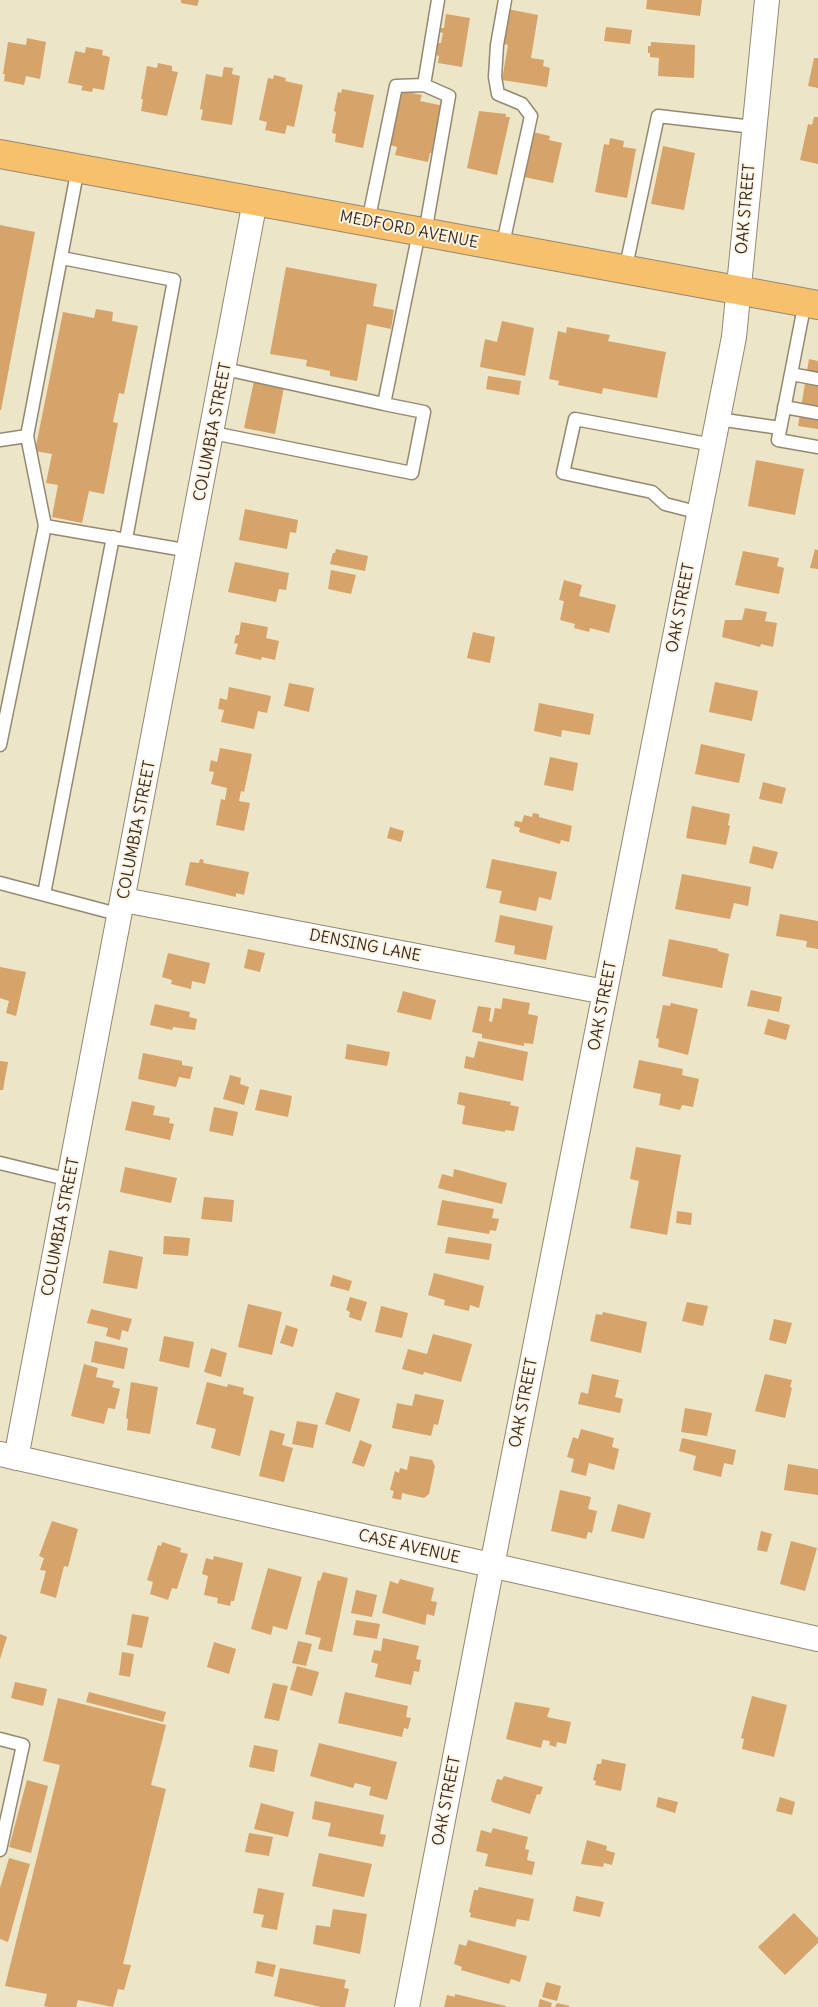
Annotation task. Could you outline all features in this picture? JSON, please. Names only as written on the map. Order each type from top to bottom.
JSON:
[{"type":"main road","name":"MEDFORD AVENUE","points":[[0,154],[811,304]]},
{"type":"street","name":"OAK STREET","points":[[407,2007],[734,337],[753,127],[767,0]]},
{"type":"street","name":"COLUMBIA STREET","points":[[8,1456],[70,1180],[225,370],[255,201]]},
{"type":"street","name":"DENSING LANE","points":[[122,907],[605,992]]},
{"type":"street","name":"CASE AVENUE","points":[[8,1456],[818,1639]]},
{"type":"lane","points":[[424,85],[438,0]]},
{"type":"lane","points":[[502,248],[531,116],[522,104],[498,94],[495,76],[497,45],[505,0]]},
{"type":"lane","points":[[368,222],[396,86],[424,85],[449,96],[422,232],[384,404]]},
{"type":"lane","points":[[625,271],[658,116],[753,127]]},
{"type":"lane","points":[[0,745],[46,526],[27,436],[78,168]]},
{"type":"lane","points":[[62,258],[174,280],[126,540]]},
{"type":"lane","points":[[779,434],[791,374],[811,304]]},
{"type":"lane","points":[[213,433],[412,473],[424,412],[225,370]]},
{"type":"lane","points":[[791,374],[818,379]]},
{"type":"lane","points":[[784,407],[818,413]]},
{"type":"lane","points":[[700,513],[664,504],[652,492],[563,473],[575,418],[713,445]]},
{"type":"lane","points":[[718,419],[779,434],[818,447]]},
{"type":"lane","points":[[0,440],[27,436]]},
{"type":"lane","points":[[46,526],[190,551]]},
{"type":"lane","points":[[44,894],[113,538]]},
{"type":"lane","points":[[0,883],[44,894],[122,907]]},
{"type":"lane","points":[[0,1162],[70,1180]]},
{"type":"lane","points":[[0,1739],[22,1745],[0,1850]]},
{"type":"building","points":[[181,0],[199,0],[197,6],[181,3]]},
{"type":"building","points":[[647,0],[702,0],[700,16],[646,9]]},
{"type":"building","points":[[507,9],[538,15],[531,58],[544,60],[543,66],[550,68],[547,87],[502,80],[508,45],[501,43]]},
{"type":"building","points":[[446,14],[470,18],[462,67],[438,63],[439,56],[436,55],[438,43],[441,43],[443,33],[440,32],[441,28],[444,28]]},
{"type":"building","points":[[606,27],[632,30],[630,44],[604,41]]},
{"type":"building","points":[[27,38],[46,42],[40,79],[26,76],[24,85],[4,81],[5,74],[3,74],[8,42],[26,45]]},
{"type":"building","points":[[651,42],[695,45],[694,78],[658,76],[659,58],[650,57],[650,53],[648,53],[648,46],[651,46]]},
{"type":"building","points":[[86,47],[103,50],[102,55],[110,57],[104,90],[93,88],[92,92],[81,90],[83,86],[68,83],[75,51],[85,53]]},
{"type":"building","points":[[814,58],[818,58],[818,88],[808,86]]},
{"type":"building","points":[[158,63],[172,66],[172,71],[178,72],[167,116],[141,111],[143,99],[141,99],[147,66],[157,68]]},
{"type":"building","points":[[224,67],[233,68],[232,74],[240,76],[232,125],[201,120],[203,110],[200,109],[206,74],[222,77]]},
{"type":"building","points":[[274,75],[286,78],[285,81],[303,85],[294,127],[287,125],[285,134],[265,130],[267,122],[259,120],[268,78],[273,79]]},
{"type":"building","points":[[342,89],[374,95],[363,148],[335,142],[336,134],[332,133],[336,112],[334,111],[338,92],[341,93]]},
{"type":"building","points":[[402,91],[422,95],[420,101],[444,106],[434,153],[430,153],[428,162],[395,155],[397,147],[390,145]]},
{"type":"building","points":[[479,111],[506,114],[506,117],[510,117],[497,175],[467,168]]},
{"type":"building","points":[[814,117],[818,117],[818,164],[800,160],[808,124],[812,125]]},
{"type":"building","points":[[533,132],[550,136],[549,140],[562,143],[553,183],[524,177]]},
{"type":"building","points":[[610,138],[624,141],[623,147],[636,149],[627,198],[595,192],[604,144],[609,145]]},
{"type":"building","points":[[663,146],[695,153],[684,210],[651,204]]},
{"type":"building","points":[[0,225],[35,232],[1,410],[0,410]]},
{"type":"building","points":[[286,267],[377,284],[373,306],[394,310],[391,329],[367,324],[357,381],[330,376],[330,371],[306,366],[307,360],[270,354]]},
{"type":"building","points":[[96,309],[113,312],[112,321],[138,326],[124,394],[119,393],[113,422],[118,423],[104,494],[89,491],[82,523],[52,517],[58,485],[46,483],[52,454],[35,451],[63,312],[94,318]]},
{"type":"building","points":[[502,321],[534,328],[525,376],[480,367],[485,339],[497,342]]},
{"type":"building","points":[[567,327],[610,335],[608,341],[666,352],[657,398],[603,388],[602,394],[558,385],[559,381],[549,379],[558,331],[566,333]]},
{"type":"building","points":[[809,359],[818,361],[818,429],[798,426]]},
{"type":"building","points":[[488,376],[521,381],[519,395],[486,389]]},
{"type":"building","points":[[254,381],[284,387],[275,434],[244,428]]},
{"type":"building","points":[[756,460],[804,469],[795,515],[748,506]]},
{"type":"building","points":[[245,509],[298,520],[296,533],[290,532],[287,549],[239,540]]},
{"type":"building","points":[[336,549],[368,556],[365,571],[330,564]]},
{"type":"building","points":[[815,549],[818,550],[818,569],[810,568]]},
{"type":"building","points":[[743,551],[779,558],[777,566],[784,568],[779,594],[735,585]]},
{"type":"building","points":[[235,562],[289,573],[286,590],[279,589],[276,602],[228,592]]},
{"type":"building","points":[[331,570],[356,575],[351,594],[328,589]]},
{"type":"building","points":[[564,580],[582,585],[579,596],[616,605],[609,633],[590,628],[589,632],[574,628],[575,624],[560,620],[564,601],[559,600]]},
{"type":"building","points":[[745,608],[767,612],[765,621],[777,623],[773,647],[761,644],[760,647],[722,637],[725,620],[742,620]]},
{"type":"building","points":[[241,622],[268,627],[266,638],[279,641],[275,660],[262,657],[261,660],[235,654],[238,644],[234,643],[236,635],[239,635]]},
{"type":"building","points":[[473,632],[495,637],[490,663],[467,658]]},
{"type":"building","points":[[715,682],[758,691],[752,721],[709,712]]},
{"type":"building","points":[[289,683],[314,688],[309,712],[284,706]]},
{"type":"building","points":[[229,687],[271,696],[267,713],[258,711],[254,729],[221,722],[224,710],[218,709],[220,698],[227,700]]},
{"type":"building","points":[[539,703],[594,714],[590,735],[562,730],[561,737],[534,731]]},
{"type":"building","points":[[701,744],[745,754],[739,783],[695,774]]},
{"type":"building","points":[[220,748],[252,754],[244,792],[241,791],[239,801],[250,803],[244,831],[216,825],[221,799],[225,800],[227,788],[211,784],[214,772],[209,771],[211,760],[217,762]]},
{"type":"building","points":[[550,757],[578,763],[573,791],[544,785]]},
{"type":"building","points":[[763,782],[786,788],[782,804],[759,799]]},
{"type":"building","points":[[692,806],[730,814],[728,825],[730,826],[726,845],[686,838]]},
{"type":"building","points":[[533,813],[539,814],[539,817],[572,826],[569,842],[561,840],[560,844],[519,832],[520,828],[514,826],[515,821],[522,822],[524,815],[532,817]]},
{"type":"building","points":[[390,827],[404,831],[401,842],[387,838]]},
{"type":"building","points":[[753,846],[778,852],[773,869],[749,863]]},
{"type":"building","points":[[200,859],[204,860],[203,863],[249,872],[244,895],[236,893],[236,897],[185,885],[190,862],[199,863]]},
{"type":"building","points":[[492,859],[557,872],[551,900],[539,897],[536,911],[499,903],[502,891],[486,888]]},
{"type":"building","points":[[682,874],[751,887],[748,906],[734,903],[730,919],[675,909]]},
{"type":"building","points":[[780,914],[818,921],[818,949],[806,947],[807,941],[776,936]]},
{"type":"building","points":[[500,915],[553,926],[546,960],[514,954],[515,946],[495,942]]},
{"type":"building","points":[[669,939],[718,949],[718,951],[729,954],[722,988],[662,976]]},
{"type":"building","points":[[248,949],[265,953],[260,972],[244,968]]},
{"type":"building","points":[[168,953],[210,963],[205,984],[192,981],[191,989],[171,984],[172,980],[162,977]]},
{"type":"building","points":[[0,967],[26,972],[16,1016],[6,1013],[9,1001],[0,998]]},
{"type":"building","points":[[751,990],[782,997],[779,1012],[747,1006]]},
{"type":"building","points":[[403,991],[436,1000],[431,1020],[397,1012]]},
{"type":"building","points":[[503,998],[530,1003],[528,1014],[538,1016],[533,1044],[524,1043],[524,1046],[482,1038],[482,1034],[472,1032],[478,1006],[491,1008],[489,1021],[492,1022],[495,1008],[501,1009]]},
{"type":"building","points":[[671,1003],[698,1009],[688,1055],[658,1047],[659,1039],[656,1038],[663,1005],[670,1006]]},
{"type":"building","points":[[155,1004],[190,1012],[189,1017],[197,1019],[195,1030],[173,1027],[172,1030],[150,1025]]},
{"type":"building","points":[[768,1019],[790,1025],[786,1040],[764,1034]]},
{"type":"building","points":[[478,1041],[528,1052],[523,1081],[464,1068],[466,1056],[474,1058]]},
{"type":"building","points":[[347,1044],[390,1052],[387,1066],[345,1059]]},
{"type":"building","points":[[143,1053],[182,1061],[182,1065],[193,1067],[190,1079],[179,1077],[176,1087],[138,1079]]},
{"type":"building","points":[[639,1060],[683,1069],[682,1075],[699,1079],[693,1107],[682,1105],[680,1110],[659,1105],[661,1094],[633,1088]]},
{"type":"building","points":[[0,1061],[8,1062],[3,1090],[0,1090]]},
{"type":"building","points":[[230,1075],[241,1078],[240,1084],[249,1087],[244,1105],[223,1099]]},
{"type":"building","points":[[260,1089],[292,1096],[288,1117],[255,1110]]},
{"type":"building","points":[[459,1092],[511,1102],[510,1105],[519,1107],[514,1131],[505,1130],[505,1132],[462,1124],[465,1106],[457,1104]]},
{"type":"building","points":[[132,1101],[155,1106],[153,1115],[170,1118],[169,1123],[174,1124],[170,1140],[125,1130]]},
{"type":"building","points":[[214,1107],[238,1112],[233,1136],[209,1131]]},
{"type":"building","points":[[636,1147],[681,1155],[667,1235],[630,1228],[639,1181],[630,1179]]},
{"type":"building","points":[[125,1167],[177,1178],[171,1203],[120,1192]]},
{"type":"building","points":[[454,1169],[507,1183],[502,1204],[438,1188],[442,1174],[453,1177]]},
{"type":"building","points":[[204,1197],[234,1200],[232,1222],[201,1219]]},
{"type":"building","points":[[442,1200],[494,1209],[492,1218],[499,1219],[496,1231],[490,1230],[489,1234],[437,1225]]},
{"type":"building","points":[[677,1211],[692,1213],[691,1225],[676,1223]]},
{"type":"building","points":[[164,1236],[190,1238],[188,1256],[163,1254]]},
{"type":"building","points":[[448,1237],[492,1244],[489,1260],[445,1253]]},
{"type":"building","points":[[109,1250],[143,1257],[137,1289],[103,1283]]},
{"type":"building","points":[[434,1273],[484,1286],[479,1308],[470,1305],[469,1311],[444,1305],[445,1300],[428,1295]]},
{"type":"building","points":[[333,1275],[352,1281],[349,1291],[330,1286]]},
{"type":"building","points":[[350,1297],[367,1302],[361,1321],[349,1317],[350,1312],[346,1310]]},
{"type":"building","points":[[687,1302],[708,1306],[703,1326],[682,1321]]},
{"type":"building","points":[[248,1304],[282,1312],[272,1355],[238,1347]]},
{"type":"building","points":[[381,1306],[408,1313],[402,1338],[375,1332]]},
{"type":"building","points":[[91,1309],[132,1319],[128,1332],[122,1330],[120,1340],[106,1336],[108,1328],[87,1323]]},
{"type":"building","points":[[603,1312],[647,1322],[641,1353],[590,1341],[596,1314],[602,1315]]},
{"type":"building","points":[[774,1319],[792,1323],[786,1344],[769,1340]]},
{"type":"building","points":[[286,1325],[298,1329],[293,1347],[280,1343]]},
{"type":"building","points":[[433,1334],[472,1344],[461,1382],[424,1372],[423,1375],[402,1369],[408,1349],[427,1354]]},
{"type":"building","points":[[164,1336],[194,1342],[189,1368],[159,1361]]},
{"type":"building","points":[[95,1341],[128,1348],[124,1369],[91,1362]]},
{"type":"building","points":[[211,1348],[227,1353],[221,1377],[204,1372]]},
{"type":"building","points":[[84,1364],[98,1368],[96,1377],[114,1381],[112,1387],[120,1389],[115,1409],[108,1408],[104,1424],[71,1416]]},
{"type":"building","points":[[592,1374],[619,1380],[615,1397],[623,1399],[620,1413],[578,1404],[581,1392],[588,1394]]},
{"type":"building","points":[[765,1374],[792,1380],[785,1418],[755,1411]]},
{"type":"building","points":[[131,1382],[158,1387],[150,1434],[127,1430],[128,1419],[126,1418]]},
{"type":"building","points":[[207,1382],[227,1387],[228,1384],[244,1388],[243,1394],[254,1397],[240,1456],[211,1448],[216,1429],[196,1424]]},
{"type":"building","points":[[336,1392],[360,1399],[350,1432],[325,1424]]},
{"type":"building","points":[[415,1394],[444,1400],[438,1425],[434,1424],[431,1436],[392,1428],[397,1403],[412,1406]]},
{"type":"building","points":[[685,1408],[712,1413],[707,1436],[681,1432]]},
{"type":"building","points":[[297,1421],[318,1425],[313,1448],[292,1444]]},
{"type":"building","points":[[581,1429],[614,1438],[612,1447],[619,1449],[614,1470],[589,1463],[586,1476],[571,1472],[574,1459],[567,1457],[573,1437],[578,1439]]},
{"type":"building","points":[[270,1430],[285,1434],[282,1445],[293,1448],[284,1482],[259,1476]]},
{"type":"building","points":[[682,1438],[736,1450],[733,1465],[724,1463],[721,1477],[693,1470],[696,1456],[679,1451]]},
{"type":"building","points":[[360,1440],[372,1445],[364,1467],[352,1463]]},
{"type":"building","points":[[410,1456],[432,1460],[435,1466],[429,1494],[424,1498],[402,1493],[401,1500],[392,1498],[394,1491],[390,1490],[395,1471],[399,1473],[400,1468],[407,1470]]},
{"type":"building","points":[[788,1464],[818,1469],[818,1495],[784,1490]]},
{"type":"building","points":[[560,1490],[591,1497],[588,1509],[597,1511],[592,1533],[588,1532],[586,1539],[551,1531]]},
{"type":"building","points":[[618,1504],[651,1513],[644,1539],[611,1531]]},
{"type":"building","points":[[52,1521],[78,1529],[68,1567],[64,1566],[56,1598],[40,1593],[46,1571],[40,1570],[44,1558],[39,1556]]},
{"type":"building","points":[[761,1531],[772,1534],[767,1552],[757,1550]]},
{"type":"building","points":[[791,1541],[817,1548],[805,1591],[780,1584]]},
{"type":"building","points":[[162,1542],[181,1548],[180,1552],[188,1554],[177,1589],[172,1588],[168,1600],[150,1594],[153,1582],[147,1580],[158,1545],[161,1546]]},
{"type":"building","points":[[214,1556],[243,1563],[234,1601],[231,1601],[230,1606],[217,1603],[218,1598],[204,1595],[208,1576],[202,1574],[206,1558],[213,1560]]},
{"type":"building","points":[[268,1568],[302,1577],[287,1630],[273,1626],[271,1635],[251,1629]]},
{"type":"building","points":[[323,1572],[348,1578],[332,1652],[318,1649],[321,1638],[305,1634],[318,1580],[320,1581]]},
{"type":"building","points":[[400,1579],[434,1588],[431,1601],[437,1602],[434,1616],[427,1614],[425,1625],[382,1613],[390,1581],[398,1584]]},
{"type":"building","points":[[356,1590],[377,1595],[372,1617],[351,1613]]},
{"type":"building","points":[[132,1614],[149,1617],[142,1648],[127,1645]]},
{"type":"building","points":[[356,1620],[380,1624],[377,1639],[353,1635]]},
{"type":"building","points":[[0,1634],[7,1637],[0,1659]]},
{"type":"building","points":[[383,1638],[419,1646],[416,1659],[421,1660],[419,1672],[414,1671],[411,1685],[375,1677],[378,1664],[371,1662],[374,1650],[381,1651]]},
{"type":"building","points":[[298,1641],[312,1644],[306,1666],[292,1663]]},
{"type":"building","points":[[214,1642],[236,1649],[229,1674],[207,1667]]},
{"type":"building","points":[[122,1652],[134,1654],[130,1677],[119,1675]]},
{"type":"building","points":[[297,1666],[319,1672],[312,1696],[290,1690]]},
{"type":"building","points":[[15,1682],[47,1689],[43,1706],[11,1698]]},
{"type":"building","points":[[273,1683],[288,1686],[279,1721],[264,1718]]},
{"type":"building","points":[[89,1692],[166,1712],[163,1722],[86,1702]]},
{"type":"building","points":[[345,1692],[408,1706],[406,1717],[411,1718],[408,1729],[404,1728],[402,1737],[338,1723]]},
{"type":"building","points":[[752,1696],[787,1705],[774,1757],[742,1749],[744,1739],[741,1738]]},
{"type":"building","points":[[58,1698],[166,1725],[151,1785],[166,1789],[123,1964],[131,1965],[124,1990],[118,1989],[113,2007],[78,2000],[76,2007],[49,2007],[44,2006],[47,1994],[5,1986],[60,1765],[43,1761]]},
{"type":"building","points":[[515,1702],[550,1708],[547,1717],[571,1722],[566,1744],[557,1742],[556,1747],[549,1745],[550,1741],[543,1740],[541,1748],[506,1739]]},
{"type":"building","points":[[319,1743],[397,1762],[387,1800],[369,1795],[371,1787],[355,1783],[353,1788],[310,1776]]},
{"type":"building","points":[[254,1745],[278,1750],[274,1772],[249,1767]]},
{"type":"building","points":[[602,1759],[626,1764],[621,1791],[595,1785],[596,1781],[593,1780],[597,1764],[601,1764]]},
{"type":"building","points":[[504,1776],[543,1787],[540,1795],[537,1794],[530,1814],[492,1802],[491,1799],[497,1779],[502,1780]]},
{"type":"building","points":[[27,1780],[48,1786],[31,1853],[9,1847]]},
{"type":"building","points":[[658,1797],[678,1802],[675,1813],[656,1807]]},
{"type":"building","points":[[780,1797],[795,1802],[792,1815],[776,1811]]},
{"type":"building","points":[[315,1801],[384,1815],[380,1834],[386,1835],[383,1847],[328,1836],[331,1823],[312,1819]]},
{"type":"building","points":[[261,1803],[294,1812],[288,1837],[254,1829]]},
{"type":"building","points":[[493,1828],[528,1837],[525,1849],[529,1850],[527,1860],[535,1862],[532,1875],[485,1866],[488,1854],[476,1851],[481,1830],[491,1833]]},
{"type":"building","points":[[249,1833],[273,1837],[269,1856],[245,1852]]},
{"type":"building","points":[[587,1840],[607,1846],[606,1850],[615,1853],[612,1865],[604,1863],[603,1867],[581,1864]]},
{"type":"building","points":[[319,1853],[372,1864],[364,1897],[312,1886]]},
{"type":"building","points":[[9,1858],[30,1864],[8,1942],[0,1939],[0,1888]]},
{"type":"building","points":[[479,1887],[534,1899],[529,1921],[517,1919],[515,1927],[470,1917],[471,1913],[469,1912],[474,1890],[478,1890]]},
{"type":"building","points":[[258,1888],[284,1893],[277,1930],[261,1927],[264,1915],[253,1913]]},
{"type":"building","points":[[576,1896],[604,1902],[600,1917],[573,1911]]},
{"type":"building","points":[[333,1909],[367,1914],[360,1954],[313,1944],[316,1925],[330,1927]]},
{"type":"building","points":[[794,1913],[818,1938],[818,1943],[785,1975],[758,1947]]},
{"type":"building","points":[[468,1940],[527,1956],[520,1982],[511,1979],[509,1984],[461,1970],[462,1967],[454,1964],[459,1944],[466,1946]]},
{"type":"building","points":[[257,1961],[276,1965],[273,1977],[255,1973]]},
{"type":"building","points":[[280,1968],[346,1980],[344,1988],[349,1989],[345,2007],[321,2007],[274,1996]]},
{"type":"building","points":[[546,1982],[561,1986],[557,2001],[542,1997]]},
{"type":"building","points":[[455,1994],[506,2007],[444,2007],[447,1995],[455,1997]]},
{"type":"building","points":[[540,1999],[552,2003],[551,2007],[538,2007]]},
{"type":"building","points":[[557,2003],[570,2006],[555,2007]]}]
